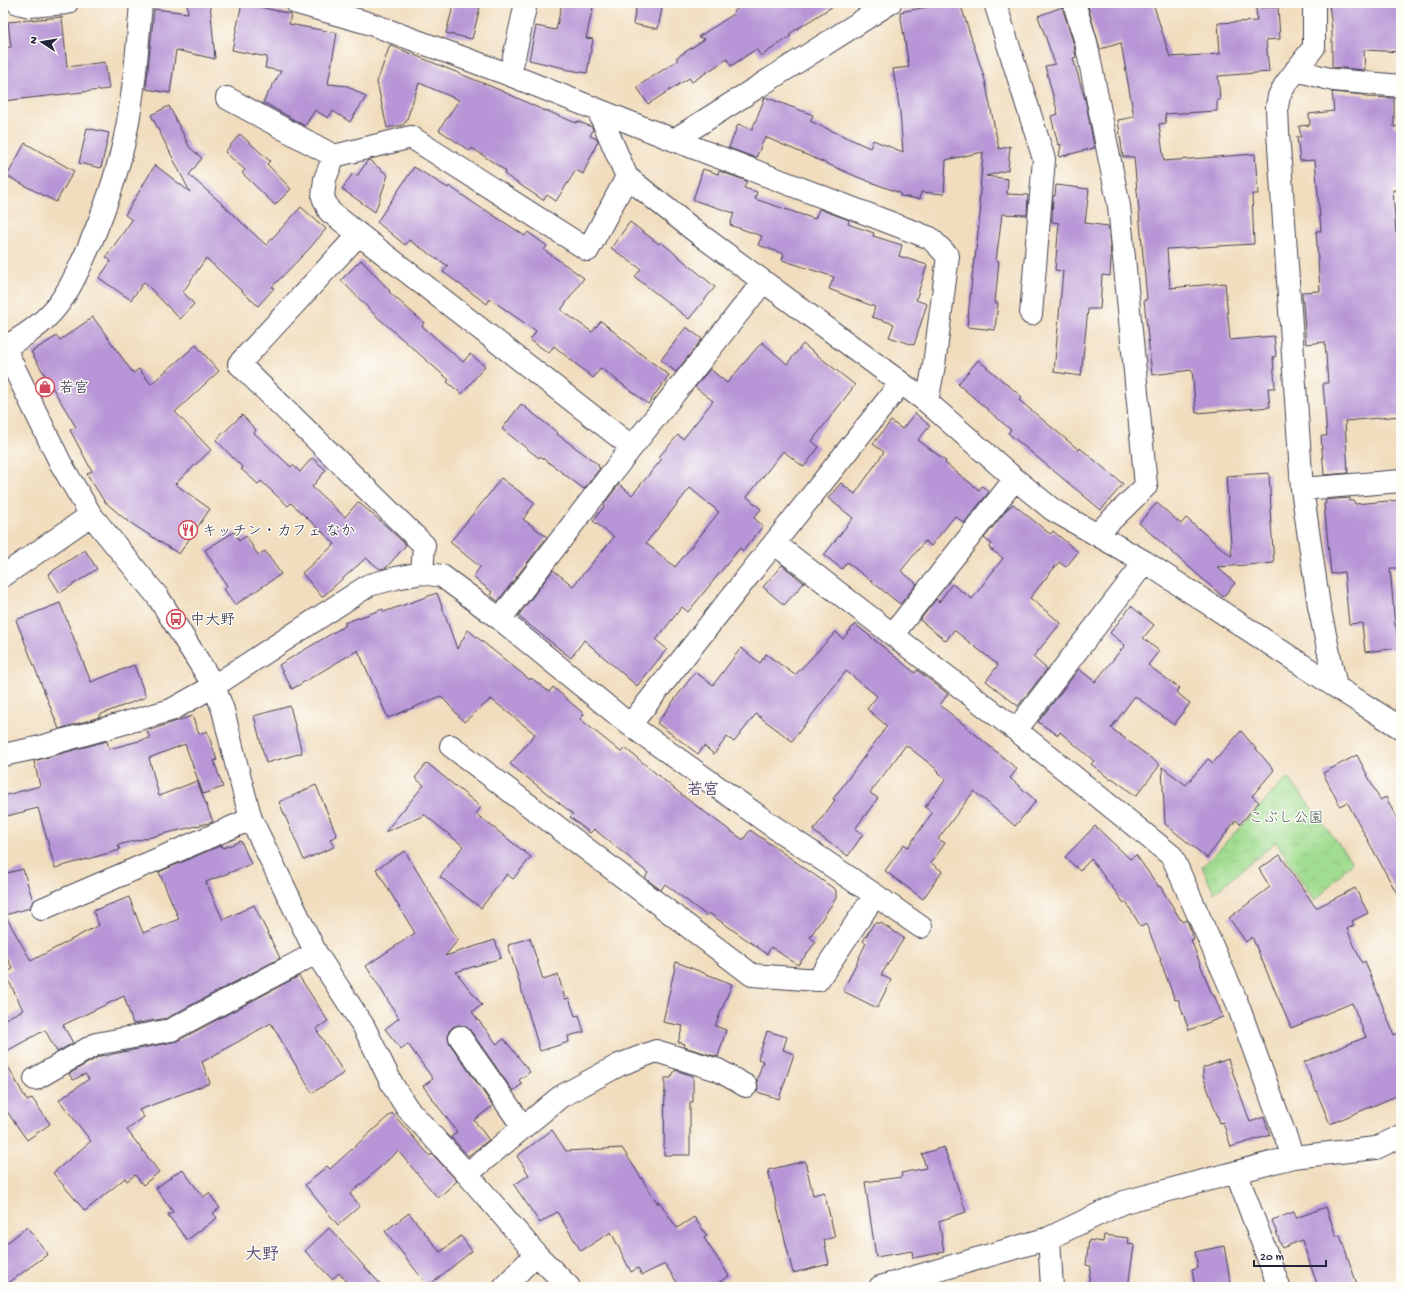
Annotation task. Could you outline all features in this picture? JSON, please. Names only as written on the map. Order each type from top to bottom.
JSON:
[{"type":"street","points":[[18,3],[30,6],[67,3]]},
{"type":"street","points":[[141,3],[130,109],[116,174],[94,236],[78,271],[63,297],[48,316],[27,334],[4,347],[61,464],[91,514],[158,597],[214,686],[223,710],[251,819],[316,953],[364,1027],[393,1086],[407,1108],[467,1174],[536,1254],[569,1287]]},
{"type":"street","points":[[299,3],[368,24],[510,75],[674,140],[930,238],[948,256],[936,351],[927,402]]},
{"type":"street","points":[[510,75],[526,3]]},
{"type":"street","points":[[674,140],[890,3]]},
{"type":"street","points":[[995,3],[1044,159],[1031,314]]},
{"type":"street","points":[[1074,3],[1086,42],[1120,206],[1146,486],[1097,534]]},
{"type":"street","points":[[1314,3],[1314,47],[1285,85],[1279,96],[1277,108],[1302,490],[1319,606],[1336,687]]},
{"type":"street","points":[[1296,70],[1333,80],[1401,86]]},
{"type":"street","points":[[227,98],[334,156],[410,137],[588,250],[627,177]]},
{"type":"street","points":[[598,110],[627,177],[694,231],[927,402],[1053,510],[1145,562],[1401,728]]},
{"type":"street","points":[[334,156],[325,180],[323,197],[329,211],[632,447]]},
{"type":"street","points":[[359,234],[239,364],[424,545],[422,573]]},
{"type":"street","points":[[500,619],[632,447],[763,282]]},
{"type":"street","points":[[630,725],[901,383]]},
{"type":"street","points":[[893,634],[1015,479]]},
{"type":"street","points":[[1302,490],[1401,480]]},
{"type":"street","points":[[3,576],[91,514]]},
{"type":"street","points":[[774,543],[1016,730],[1172,856],[1236,1000],[1293,1157]]},
{"type":"street","points":[[1016,730],[1145,562]]},
{"type":"street","points":[[3,755],[36,748],[171,710],[214,686],[369,585],[422,573],[442,576],[500,619],[630,725],[771,825],[921,927]]},
{"type":"street","points":[[451,746],[752,975],[818,980],[875,895]]},
{"type":"street","points":[[42,909],[251,819]]},
{"type":"street","points":[[35,1079],[96,1044],[171,1030],[316,953]]},
{"type":"street","points":[[460,1038],[523,1127]]},
{"type":"street","points":[[467,1174],[560,1097],[619,1064],[656,1051],[718,1070],[746,1086]]},
{"type":"street","points":[[880,1287],[1049,1238],[1124,1202],[1293,1157],[1376,1148],[1401,1136]]},
{"type":"street","points":[[1236,1172],[1279,1287]]},
{"type":"street","points":[[1049,1238],[1052,1287]]},
{"type":"street","points":[[504,1287],[536,1254]]},
{"type":"green space","name":"こぶし公園","points":[[1288,777],[1352,862],[1315,901],[1276,842],[1214,893],[1202,867]]},
{"type":"building","points":[[187,3],[210,3],[215,59],[176,50],[170,93],[146,89],[154,9],[188,13]]},
{"type":"building","points":[[242,3],[291,14],[289,24],[337,33],[328,84],[348,86],[366,97],[350,122],[333,111],[328,118],[315,110],[305,126],[263,102],[281,71],[265,68],[267,57],[232,50]]},
{"type":"building","points":[[454,3],[481,3],[472,39],[446,33]]},
{"type":"building","points":[[562,3],[594,3],[586,38],[593,39],[587,73],[529,60],[536,26],[556,30]]},
{"type":"building","points":[[637,3],[663,3],[658,29],[633,24]]},
{"type":"building","points":[[746,3],[838,3],[789,34],[791,36],[761,56],[756,49],[731,66],[727,59],[692,82],[689,78],[648,104],[637,87],[678,60],[676,58],[705,39],[698,37],[734,14],[733,12]]},
{"type":"building","points":[[932,3],[960,3],[985,80],[999,149],[1010,146],[1008,170],[986,176],[1008,179],[1007,194],[1028,195],[1027,215],[1002,214],[996,261],[999,261],[995,303],[998,303],[995,330],[967,327],[981,205],[979,204],[983,152],[946,160],[944,194],[921,192],[920,199],[900,196],[900,193],[860,178],[765,137],[756,158],[729,148],[738,124],[752,130],[765,97],[813,115],[810,121],[870,148],[873,140],[903,152],[900,112],[893,69],[909,67],[900,12],[933,6]]},
{"type":"building","points":[[1087,3],[1153,3],[1170,57],[1220,54],[1218,23],[1257,21],[1256,8],[1278,7],[1280,39],[1266,40],[1269,72],[1218,76],[1220,100],[1217,100],[1217,111],[1165,114],[1166,123],[1159,124],[1164,161],[1255,154],[1258,194],[1252,194],[1254,244],[1167,249],[1170,288],[1225,283],[1230,340],[1274,336],[1276,356],[1273,357],[1275,388],[1268,388],[1270,407],[1196,413],[1192,370],[1152,375],[1144,300],[1147,299],[1134,157],[1123,157],[1118,120],[1134,117],[1121,43],[1100,49]]},
{"type":"building","points":[[1329,3],[1401,3],[1401,52],[1364,50],[1365,70],[1332,67],[1332,30]]},
{"type":"building","points":[[1062,7],[1074,45],[1076,57],[1073,58],[1086,103],[1094,148],[1059,157],[1061,144],[1058,145],[1051,116],[1058,114],[1045,66],[1055,64],[1038,16]]},
{"type":"building","points":[[62,17],[67,67],[105,62],[109,89],[3,101],[3,77],[7,76],[4,48],[11,47],[8,22]]},
{"type":"building","points":[[390,45],[502,91],[545,111],[576,123],[577,121],[592,127],[593,130],[590,136],[598,141],[583,174],[576,170],[556,201],[547,195],[543,200],[504,174],[506,171],[472,148],[470,151],[439,130],[459,100],[419,83],[406,122],[403,125],[387,128],[377,82]]},
{"type":"building","points":[[1332,92],[1365,95],[1365,97],[1394,98],[1394,127],[1401,126],[1401,190],[1393,190],[1396,233],[1399,232],[1401,255],[1401,416],[1345,421],[1348,473],[1324,475],[1321,436],[1327,436],[1323,383],[1328,383],[1325,342],[1306,344],[1302,292],[1320,291],[1316,231],[1321,231],[1315,160],[1300,161],[1297,137],[1301,137],[1299,126],[1310,125],[1309,114],[1334,111]]},
{"type":"building","points":[[169,106],[190,148],[202,158],[189,175],[266,245],[301,207],[326,229],[272,287],[274,288],[258,306],[206,258],[183,292],[194,304],[180,319],[144,282],[131,300],[99,278],[111,261],[106,257],[132,220],[125,215],[155,165],[190,192],[151,115]]},
{"type":"building","points":[[87,128],[109,133],[101,168],[79,163]]},
{"type":"building","points":[[240,134],[270,161],[267,164],[291,189],[275,205],[242,173],[245,170],[225,152]]},
{"type":"building","points":[[25,143],[74,171],[56,202],[7,176]]},
{"type":"building","points":[[368,160],[388,175],[375,212],[342,189],[353,173],[357,176]]},
{"type":"building","points":[[414,167],[448,188],[449,186],[525,236],[528,232],[547,246],[544,250],[584,278],[561,310],[592,332],[601,321],[669,375],[648,404],[601,368],[593,378],[554,346],[549,353],[530,340],[536,331],[490,299],[487,304],[443,272],[448,266],[409,240],[405,245],[377,222]]},
{"type":"building","points":[[703,169],[718,174],[719,171],[747,181],[744,188],[757,192],[755,199],[815,219],[819,209],[849,220],[848,224],[874,233],[873,236],[902,245],[899,256],[927,265],[916,300],[927,304],[914,345],[889,337],[894,324],[872,317],[875,307],[829,289],[834,277],[782,260],[784,254],[758,245],[762,236],[730,225],[734,213],[693,200]]},
{"type":"building","points":[[1056,185],[1089,189],[1085,223],[1108,226],[1111,258],[1110,276],[1102,275],[1100,309],[1088,309],[1081,376],[1054,372],[1063,271],[1055,270],[1059,223],[1052,222],[1052,216],[1053,196],[1055,196]]},
{"type":"building","points":[[630,222],[659,244],[661,242],[715,287],[689,319],[635,277],[641,269],[611,248]]},
{"type":"building","points":[[361,260],[390,291],[389,292],[424,323],[422,326],[463,362],[470,354],[485,366],[462,394],[447,382],[449,380],[375,315],[341,280]]},
{"type":"building","points":[[93,317],[133,373],[139,369],[151,384],[196,345],[219,371],[175,412],[211,450],[175,484],[210,509],[179,554],[126,520],[104,501],[87,474],[92,471],[70,430],[76,427],[31,352],[57,336],[60,340]]},
{"type":"building","points":[[686,327],[702,339],[676,372],[661,360]]},
{"type":"building","points":[[762,342],[787,364],[803,344],[855,385],[812,441],[819,447],[804,467],[783,451],[747,497],[761,509],[754,518],[763,526],[743,551],[740,548],[688,612],[682,607],[656,640],[667,649],[637,686],[584,640],[571,658],[518,616],[553,570],[573,586],[614,537],[593,521],[619,484],[632,495],[662,459],[659,457],[678,435],[683,439],[713,401],[695,387],[710,369],[727,383]],"holes":[[[690,488],[719,512],[675,567],[646,543]]]},
{"type":"building","points":[[978,360],[1022,397],[1019,400],[1123,484],[1101,510],[1008,433],[1011,430],[958,384]]},
{"type":"building","points":[[521,404],[558,433],[557,434],[599,465],[598,467],[600,468],[584,489],[540,456],[539,458],[502,429]]},
{"type":"building","points":[[915,413],[930,426],[918,440],[946,461],[945,463],[979,490],[982,486],[989,492],[964,523],[955,516],[931,546],[925,541],[901,571],[917,584],[900,604],[847,562],[842,569],[824,555],[853,518],[828,498],[841,483],[855,494],[884,452],[873,444],[891,421],[902,429]]},
{"type":"building","points":[[242,415],[256,430],[254,433],[291,467],[293,465],[300,472],[312,458],[326,470],[312,487],[345,517],[358,502],[406,545],[386,568],[380,569],[366,558],[322,597],[302,573],[335,544],[291,503],[288,506],[261,481],[258,484],[241,469],[243,468],[216,440]]},
{"type":"building","points":[[1269,473],[1274,563],[1217,567],[1235,583],[1223,597],[1139,523],[1157,503],[1181,524],[1186,518],[1232,557],[1226,476]]},
{"type":"building","points":[[501,478],[535,503],[523,519],[547,537],[498,601],[490,595],[492,592],[473,577],[480,567],[450,542]]},
{"type":"building","points":[[1350,498],[1350,501],[1354,501],[1355,504],[1400,500],[1401,568],[1390,568],[1395,626],[1399,648],[1365,652],[1362,623],[1349,624],[1344,572],[1331,574],[1324,504],[1326,503],[1325,500]]},
{"type":"building","points":[[1013,504],[1050,534],[1053,531],[1078,552],[1066,567],[1059,562],[1030,598],[1061,623],[1033,657],[1047,669],[1018,706],[986,681],[998,665],[954,630],[946,641],[920,620],[936,599],[939,602],[952,584],[972,599],[1003,558],[989,548],[992,544],[984,538]]},
{"type":"building","points":[[234,532],[239,541],[246,536],[258,555],[265,551],[281,574],[235,605],[224,589],[227,586],[205,550]]},
{"type":"building","points":[[85,550],[97,569],[60,593],[48,574]]},
{"type":"building","points":[[782,565],[804,583],[784,605],[763,587]]},
{"type":"building","points":[[437,593],[457,649],[468,630],[530,680],[531,678],[549,692],[553,687],[584,714],[580,719],[621,752],[625,748],[687,799],[743,840],[750,830],[836,890],[836,898],[810,937],[816,942],[798,965],[771,947],[767,954],[709,913],[707,916],[665,884],[661,890],[645,878],[648,873],[594,829],[590,833],[570,817],[573,814],[510,764],[535,734],[491,699],[464,722],[441,696],[388,718],[358,650],[292,689],[279,665],[346,625],[344,623],[383,609],[384,612]]},
{"type":"building","points":[[60,603],[91,682],[134,665],[146,697],[99,715],[100,717],[59,729],[16,620]]},
{"type":"building","points":[[1131,606],[1154,625],[1143,638],[1159,651],[1148,665],[1179,688],[1176,692],[1190,703],[1174,725],[1135,696],[1111,728],[1160,765],[1136,796],[1112,778],[1111,780],[1091,764],[1094,761],[1060,732],[1058,735],[1038,722],[1079,669],[1095,682],[1125,645],[1110,633]]},
{"type":"building","points":[[855,624],[915,673],[917,670],[948,694],[940,705],[1017,769],[1010,778],[1036,801],[1015,826],[974,791],[938,839],[945,843],[931,863],[942,871],[923,899],[885,871],[904,844],[908,847],[932,813],[925,807],[946,779],[938,772],[939,771],[906,745],[870,793],[878,798],[855,829],[863,834],[848,856],[813,831],[835,800],[833,799],[887,726],[867,709],[877,696],[846,671],[792,741],[756,714],[734,742],[727,737],[714,754],[704,746],[698,754],[657,723],[695,672],[713,685],[741,648],[760,663],[766,654],[795,675],[836,632],[843,639]]},
{"type":"building","points":[[290,706],[302,753],[266,763],[254,716]]},
{"type":"building","points":[[192,716],[199,734],[207,731],[217,760],[214,761],[223,787],[203,794],[185,744],[149,758],[159,796],[197,781],[213,822],[118,845],[120,850],[55,868],[38,808],[3,817],[3,796],[40,786],[34,761],[107,741],[109,749],[150,738],[147,731]]},
{"type":"building","points":[[1241,731],[1274,770],[1252,796],[1259,802],[1240,824],[1236,820],[1207,858],[1165,824],[1162,767],[1186,785],[1208,759],[1213,763]]},
{"type":"building","points":[[1357,755],[1380,800],[1386,797],[1401,827],[1401,901],[1347,802],[1340,806],[1323,773]]},
{"type":"building","points":[[427,763],[481,807],[476,814],[531,857],[513,879],[507,874],[481,908],[440,877],[463,846],[425,815],[385,832],[424,785],[415,778]]},
{"type":"building","points":[[316,785],[337,836],[330,839],[334,847],[304,860],[279,802]]},
{"type":"building","points":[[1095,826],[1130,859],[1136,855],[1159,887],[1160,886],[1182,922],[1187,920],[1194,939],[1191,940],[1212,995],[1214,995],[1223,1017],[1189,1030],[1178,999],[1175,1000],[1146,924],[1141,927],[1126,902],[1124,903],[1091,859],[1080,871],[1065,857]]},
{"type":"building","points":[[241,841],[251,864],[206,882],[223,920],[254,905],[280,958],[167,1018],[133,1024],[124,996],[63,1025],[73,1043],[57,1052],[45,1030],[3,1053],[3,1020],[23,1010],[5,973],[13,969],[3,951],[3,874],[23,869],[33,901],[30,908],[5,915],[31,961],[99,925],[93,911],[129,897],[143,933],[179,919],[159,872],[222,845],[223,848]]},
{"type":"building","points":[[405,851],[458,940],[445,956],[495,940],[501,958],[456,972],[482,1005],[472,1012],[497,1044],[504,1039],[530,1072],[519,1080],[522,1084],[513,1091],[470,1030],[465,1026],[459,1025],[453,1027],[449,1031],[448,1038],[450,1044],[493,1106],[474,1120],[489,1140],[468,1156],[451,1137],[457,1132],[423,1086],[433,1079],[408,1044],[401,1049],[385,1029],[399,1018],[366,966],[415,933],[376,869]]},
{"type":"building","points":[[1280,855],[1316,908],[1355,888],[1368,913],[1352,921],[1354,925],[1347,929],[1362,963],[1365,961],[1394,1035],[1401,1032],[1401,1094],[1330,1124],[1304,1062],[1366,1037],[1352,1003],[1291,1028],[1252,937],[1246,942],[1229,918],[1270,887],[1259,869]]},
{"type":"building","points":[[874,923],[881,923],[904,938],[881,975],[891,980],[877,1008],[843,991],[866,943],[863,941]]},
{"type":"building","points":[[530,938],[543,980],[558,975],[565,999],[569,998],[575,1016],[579,1015],[584,1032],[568,1036],[569,1042],[540,1051],[508,945]]},
{"type":"building","points":[[676,962],[732,984],[715,1026],[726,1030],[718,1057],[684,1047],[685,1044],[678,1042],[683,1026],[663,1022]]},
{"type":"building","points":[[299,976],[328,1021],[316,1029],[344,1073],[312,1093],[271,1023],[202,1062],[210,1083],[139,1110],[144,1117],[127,1130],[159,1172],[143,1185],[135,1175],[127,1181],[125,1178],[85,1211],[53,1173],[91,1141],[59,1100],[89,1079],[85,1074],[73,1080],[69,1074],[100,1056],[177,1041]]},
{"type":"building","points":[[767,1031],[787,1037],[783,1050],[794,1054],[779,1099],[757,1092],[757,1080],[763,1061],[758,1059]]},
{"type":"building","points":[[3,1057],[27,1101],[32,1098],[50,1124],[27,1140],[3,1106]]},
{"type":"building","points":[[1228,1059],[1250,1122],[1264,1117],[1270,1135],[1231,1147],[1223,1122],[1220,1123],[1203,1076],[1203,1068]]},
{"type":"building","points":[[675,1070],[693,1076],[693,1102],[690,1102],[690,1155],[664,1155],[665,1078],[671,1078]]},
{"type":"building","points":[[392,1113],[430,1156],[432,1154],[457,1181],[438,1198],[398,1151],[350,1194],[360,1206],[338,1225],[305,1185],[327,1166],[330,1169]]},
{"type":"building","points":[[552,1130],[566,1151],[622,1148],[658,1204],[658,1200],[677,1228],[694,1217],[707,1236],[704,1238],[729,1276],[712,1287],[680,1287],[665,1264],[642,1275],[638,1268],[631,1272],[611,1232],[581,1251],[557,1212],[540,1223],[514,1185],[529,1175],[517,1156]]},
{"type":"building","points":[[944,1147],[966,1212],[939,1221],[944,1252],[913,1258],[912,1251],[876,1257],[865,1182],[902,1177],[901,1173],[926,1168],[922,1154]]},
{"type":"building","points":[[805,1161],[813,1195],[824,1192],[835,1237],[824,1240],[829,1264],[793,1273],[768,1170]]},
{"type":"building","points":[[182,1169],[203,1197],[209,1193],[220,1208],[213,1213],[217,1218],[187,1240],[168,1215],[173,1212],[156,1188]]},
{"type":"building","points":[[1326,1207],[1336,1236],[1340,1235],[1358,1287],[1318,1287],[1302,1240],[1282,1248],[1272,1220],[1294,1212],[1296,1218]]},
{"type":"building","points":[[409,1213],[440,1252],[461,1236],[472,1251],[428,1286],[385,1231]]},
{"type":"building","points":[[27,1227],[48,1254],[3,1287],[3,1246]]},
{"type":"building","points":[[329,1228],[383,1287],[352,1287],[339,1273],[332,1279],[305,1251]]},
{"type":"building","points":[[1104,1235],[1129,1238],[1128,1244],[1134,1245],[1128,1287],[1088,1287],[1091,1266],[1086,1265],[1089,1240],[1103,1242]]},
{"type":"building","points":[[1224,1246],[1231,1285],[1219,1287],[1195,1287],[1192,1270],[1198,1268],[1195,1252]]},
{"type":"place","name":"若宮","points":[[45,387]]},
{"type":"place","name":"キッチン・カフェ なか","points":[[188,530]]},
{"type":"place","name":"中大野","points":[[176,619]]},
{"type":"district","name":"若宮","points":[[703,788]]},
{"type":"district","name":"大野","points":[[262,1253]]}]
